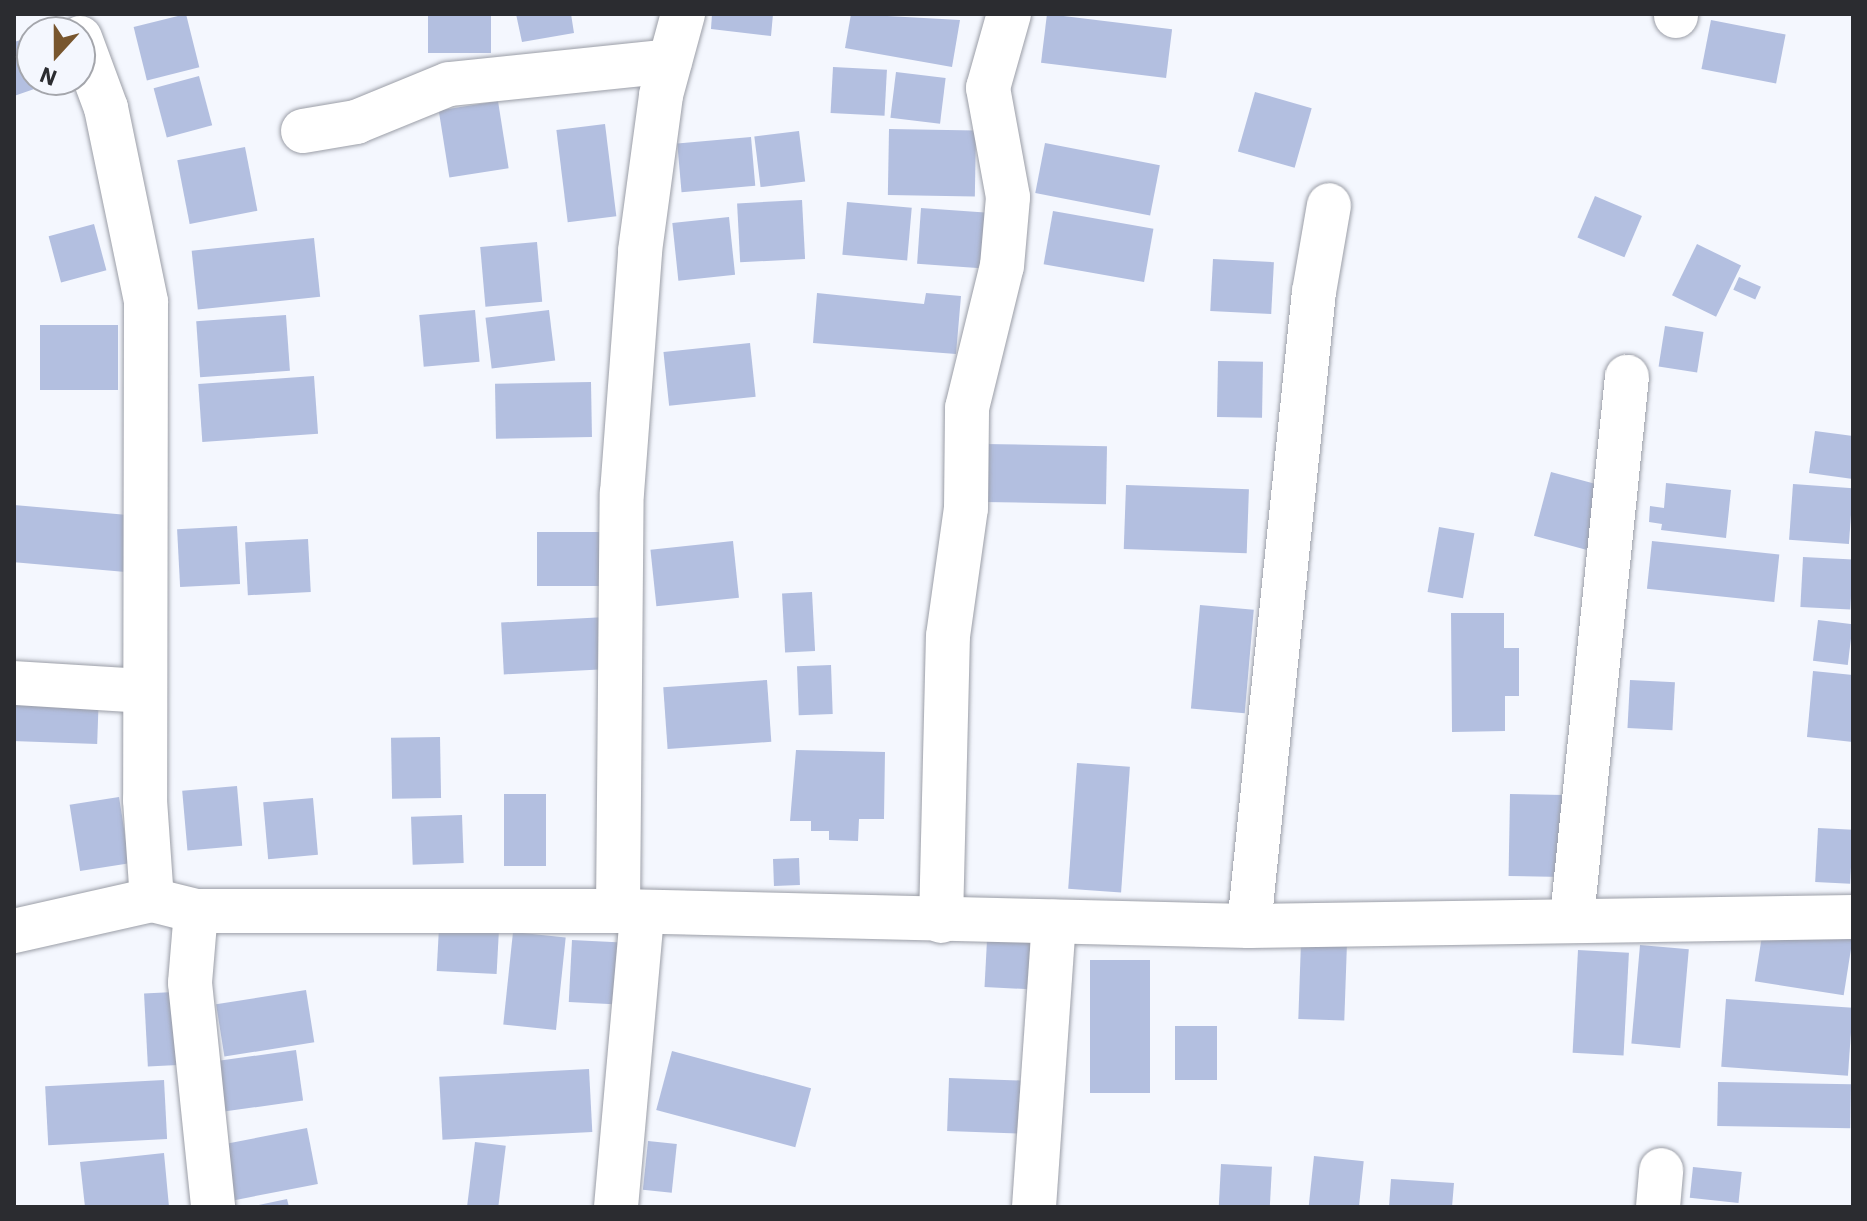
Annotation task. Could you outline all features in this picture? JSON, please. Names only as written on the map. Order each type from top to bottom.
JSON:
[{"type":"street","points":[[616,1207],[630,913],[622,493],[640,251],[670,61],[683,14]]},
{"type":"street","points":[[941,921],[948,636],[966,508],[967,408],[1002,266],[1008,197],[988,88],[1009,14]]},
{"type":"street","points":[[303,131],[356,122],[449,84],[670,61]]},
{"type":"street","points":[[96,81],[106,108],[146,302],[145,691],[152,900]]},
{"type":"street","points":[[1249,926],[1314,292],[1329,205]]},
{"type":"street","points":[[1572,918],[1627,377]]},
{"type":"street","points":[[14,683],[145,691]]},
{"type":"street","points":[[14,931],[152,900],[196,911],[630,913],[1249,926],[1572,918],[1853,917]]},
{"type":"street","points":[[196,911],[190,983],[213,1207]]},
{"type":"street","points":[[1034,1207],[1054,922]]},
{"type":"building","points":[[186,14],[199,67],[147,80],[134,27]]},
{"type":"building","points":[[428,14],[491,14],[491,53],[428,53]]},
{"type":"building","points":[[516,14],[571,14],[574,33],[522,42]]},
{"type":"building","points":[[712,14],[773,14],[771,36],[711,29]]},
{"type":"building","points":[[851,14],[960,20],[952,67],[845,48]]},
{"type":"building","points":[[1047,14],[1172,29],[1166,78],[1041,63]]},
{"type":"building","points":[[1711,20],[1786,35],[1776,84],[1701,69]]},
{"type":"building","points":[[16,41],[14,96],[14,42]]},
{"type":"building","points":[[833,67],[887,70],[885,116],[831,113]]},
{"type":"building","points":[[896,72],[946,78],[940,124],[890,118]]},
{"type":"building","points":[[199,76],[212,125],[167,137],[154,88]]},
{"type":"building","points":[[1255,92],[1312,108],[1295,168],[1238,152]]},
{"type":"building","points":[[498,101],[509,168],[449,178],[439,110]]},
{"type":"building","points":[[605,124],[616,216],[568,222],[556,130]]},
{"type":"building","points":[[889,129],[976,131],[975,197],[888,195]]},
{"type":"building","points":[[799,131],[805,182],[761,187],[754,136]]},
{"type":"building","points":[[751,137],[755,186],[682,192],[677,143]]},
{"type":"building","points":[[1045,143],[1160,165],[1150,215],[1035,193]]},
{"type":"building","points":[[245,147],[257,211],[190,224],[177,160]]},
{"type":"building","points":[[1595,196],[1642,216],[1624,257],[1577,237]]},
{"type":"building","points":[[802,200],[805,259],[740,262],[737,203]]},
{"type":"building","points":[[847,202],[912,208],[907,260],[842,255]]},
{"type":"building","points":[[921,208],[985,212],[981,268],[917,264]]},
{"type":"building","points":[[1053,211],[1153,229],[1144,282],[1044,264]]},
{"type":"building","points":[[729,217],[735,275],[678,281],[672,223]]},
{"type":"building","points":[[94,224],[106,270],[61,283],[49,236]]},
{"type":"building","points":[[314,238],[320,297],[198,310],[192,251]]},
{"type":"building","points":[[537,242],[542,302],[485,307],[480,247]]},
{"type":"building","points":[[1697,244],[1741,265],[1716,317],[1672,295]]},
{"type":"building","points":[[1213,259],[1274,262],[1271,314],[1210,311]]},
{"type":"building","points":[[1739,277],[1761,287],[1755,300],[1733,290]]},
{"type":"building","points":[[817,293],[924,304],[926,293],[961,296],[956,354],[813,343]]},
{"type":"building","points":[[475,310],[480,362],[424,367],[419,315]]},
{"type":"building","points":[[549,310],[555,361],[492,368],[485,318]]},
{"type":"building","points":[[286,315],[290,371],[200,377],[196,321]]},
{"type":"building","points":[[40,325],[118,325],[118,390],[40,390]]},
{"type":"building","points":[[1665,326],[1704,332],[1697,373],[1659,366]]},
{"type":"building","points":[[750,343],[756,397],[669,406],[663,352]]},
{"type":"building","points":[[1218,361],[1263,362],[1262,418],[1217,417]]},
{"type":"building","points":[[314,376],[318,434],[202,442],[198,384]]},
{"type":"building","points":[[591,382],[592,437],[496,439],[495,384]]},
{"type":"building","points":[[1815,431],[1853,436],[1853,479],[1809,473]]},
{"type":"building","points":[[984,444],[1107,446],[1106,504],[983,502]]},
{"type":"building","points":[[1551,472],[1604,486],[1587,550],[1534,536]]},
{"type":"building","points":[[1666,483],[1731,490],[1726,538],[1661,530],[1662,524],[1649,522],[1650,506],[1664,508]]},
{"type":"building","points":[[1793,484],[1853,488],[1849,544],[1789,540]]},
{"type":"building","points":[[1126,485],[1249,489],[1247,553],[1124,549]]},
{"type":"building","points":[[14,505],[131,515],[126,572],[14,562]]},
{"type":"building","points":[[237,526],[240,584],[180,587],[177,529]]},
{"type":"building","points":[[1439,527],[1474,533],[1463,598],[1428,592]]},
{"type":"building","points":[[537,532],[606,532],[606,586],[537,586]]},
{"type":"building","points":[[308,539],[311,592],[248,595],[245,542]]},
{"type":"building","points":[[733,541],[739,598],[656,606],[650,550]]},
{"type":"building","points":[[1652,541],[1779,554],[1774,602],[1647,589]]},
{"type":"building","points":[[1803,557],[1853,560],[1850,610],[1800,607]]},
{"type":"building","points":[[812,592],[815,651],[785,652],[782,594]]},
{"type":"building","points":[[1200,605],[1254,610],[1245,713],[1191,709]]},
{"type":"building","points":[[1451,613],[1504,613],[1504,648],[1519,648],[1519,696],[1505,696],[1505,731],[1452,732]]},
{"type":"building","points":[[606,617],[609,669],[504,674],[501,622]]},
{"type":"building","points":[[1818,620],[1853,624],[1848,665],[1813,661]]},
{"type":"building","points":[[831,665],[833,714],[799,715],[797,666]]},
{"type":"building","points":[[1813,671],[1853,675],[1853,742],[1807,737]]},
{"type":"building","points":[[767,680],[771,742],[668,749],[663,687]]},
{"type":"building","points":[[1630,680],[1675,682],[1672,730],[1627,728]]},
{"type":"building","points":[[14,690],[99,693],[97,744],[14,741]]},
{"type":"building","points":[[440,737],[441,798],[392,799],[391,738]]},
{"type":"building","points":[[796,750],[885,752],[884,819],[859,819],[858,841],[829,840],[829,831],[811,831],[811,821],[790,821]]},
{"type":"building","points":[[1077,763],[1130,767],[1121,892],[1068,889]]},
{"type":"building","points":[[237,786],[242,846],[187,851],[182,791]]},
{"type":"building","points":[[504,794],[546,794],[546,866],[504,866]]},
{"type":"building","points":[[1510,794],[1564,795],[1563,877],[1509,876]]},
{"type":"building","points":[[119,797],[129,863],[80,871],[70,805]]},
{"type":"building","points":[[313,798],[318,855],[268,859],[263,802]]},
{"type":"building","points":[[462,815],[464,863],[413,865],[411,817]]},
{"type":"building","points":[[1818,828],[1853,830],[1850,884],[1815,882]]},
{"type":"building","points":[[799,858],[800,885],[774,886],[773,859]]},
{"type":"building","points":[[1764,923],[1853,937],[1844,995],[1755,981]]},
{"type":"building","points":[[439,927],[499,930],[497,974],[437,971]]},
{"type":"building","points":[[513,932],[566,938],[556,1030],[503,1024]]},
{"type":"building","points":[[572,940],[622,943],[619,1005],[569,1002]]},
{"type":"building","points":[[987,940],[1032,942],[1029,989],[985,987]]},
{"type":"building","points":[[1301,942],[1347,944],[1344,1021],[1298,1019]]},
{"type":"building","points":[[1640,945],[1689,949],[1680,1048],[1631,1044]]},
{"type":"building","points":[[1578,950],[1629,953],[1624,1056],[1573,1053]]},
{"type":"building","points":[[1090,960],[1150,960],[1150,1093],[1090,1093]]},
{"type":"building","points":[[306,990],[314,1042],[224,1057],[216,1004]]},
{"type":"building","points":[[174,992],[178,1065],[148,1066],[144,994]]},
{"type":"building","points":[[1726,999],[1853,1008],[1848,1076],[1721,1067]]},
{"type":"building","points":[[1175,1026],[1217,1026],[1217,1080],[1175,1080]]},
{"type":"building","points":[[296,1050],[303,1101],[217,1113],[210,1062]]},
{"type":"building","points":[[672,1051],[811,1088],[795,1147],[656,1110]]},
{"type":"building","points":[[589,1069],[592,1132],[443,1140],[439,1077]]},
{"type":"building","points":[[949,1078],[1021,1081],[1019,1133],[947,1131]]},
{"type":"building","points":[[164,1080],[167,1139],[48,1145],[45,1086]]},
{"type":"building","points":[[1718,1082],[1851,1084],[1850,1128],[1717,1126]]},
{"type":"building","points":[[307,1128],[318,1184],[226,1202],[215,1146]]},
{"type":"building","points":[[648,1141],[677,1144],[672,1193],[643,1190]]},
{"type":"building","points":[[475,1142],[506,1146],[498,1207],[467,1207]]},
{"type":"building","points":[[164,1153],[169,1207],[85,1207],[80,1162]]},
{"type":"building","points":[[1314,1156],[1364,1161],[1359,1207],[1309,1207]]},
{"type":"building","points":[[1221,1164],[1272,1167],[1270,1207],[1219,1207]]},
{"type":"building","points":[[1693,1167],[1742,1172],[1738,1203],[1690,1198]]},
{"type":"building","points":[[1391,1179],[1454,1183],[1452,1207],[1389,1207]]},
{"type":"building","points":[[287,1199],[289,1207],[254,1207],[254,1206]]}]
